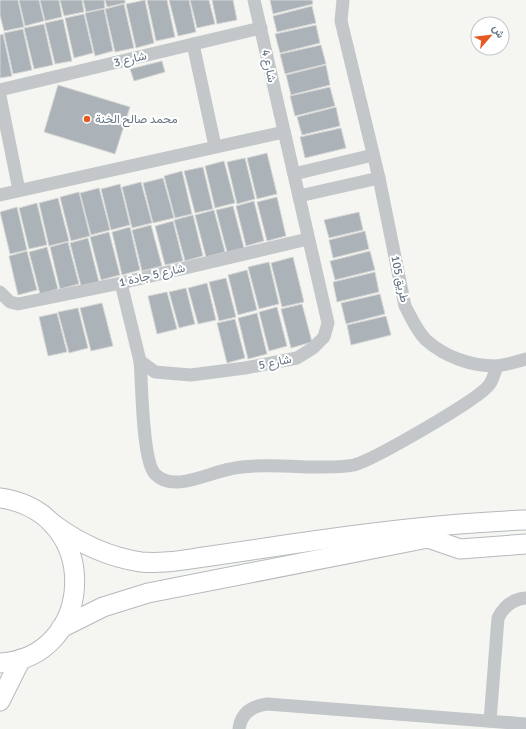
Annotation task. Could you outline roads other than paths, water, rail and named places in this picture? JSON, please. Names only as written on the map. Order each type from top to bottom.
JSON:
[{"type":"street","name":"شارع 4","points":[[254,0],[284,132]]},
{"type":"street","name":"طريق 105","points":[[342,0],[341,21],[379,178],[405,306],[414,324],[426,340],[457,359],[472,364],[497,366],[526,360]]},
{"type":"street","name":"شارع 3","points":[[0,90],[261,28]]},
{"type":"street","points":[[193,44],[215,146]]},
{"type":"street","points":[[0,96],[19,190]]},
{"type":"street","points":[[0,195],[215,146],[284,132]]},
{"type":"street","name":"شارع 5","points":[[140,360],[155,372],[191,375],[245,368],[297,358],[313,348],[324,337],[328,324],[284,132]]},
{"type":"street","points":[[294,174],[373,155]]},
{"type":"street","points":[[299,196],[379,178]]},
{"type":"street","name":"شارع 5 جادة 1","points":[[0,292],[10,302],[18,304],[121,283],[308,239]]},
{"type":"street","points":[[121,283],[140,360],[147,457],[154,473],[165,481],[181,481],[230,468],[288,466],[332,467],[354,465],[377,454],[472,400],[489,385],[497,366]]},
{"type":"street","points":[[4,496],[34,509],[72,539],[94,550],[118,558],[142,562],[167,562],[306,541],[454,525],[526,520]]},
{"type":"street","points":[[0,663],[21,659],[43,646],[61,628],[67,617],[74,593],[74,568],[67,544],[53,524]]},
{"type":"street","points":[[61,628],[103,607],[148,593],[428,538],[460,549],[526,544]]},
{"type":"street","points":[[490,721],[498,618],[507,605],[514,601],[526,598]]},
{"type":"street","points":[[0,701],[21,659]]},
{"type":"street","points":[[239,729],[241,719],[246,712],[259,705],[267,704],[526,724]]},
{"type":"place","name":"محمد صالح الخنة","points":[[87,119]]}]
